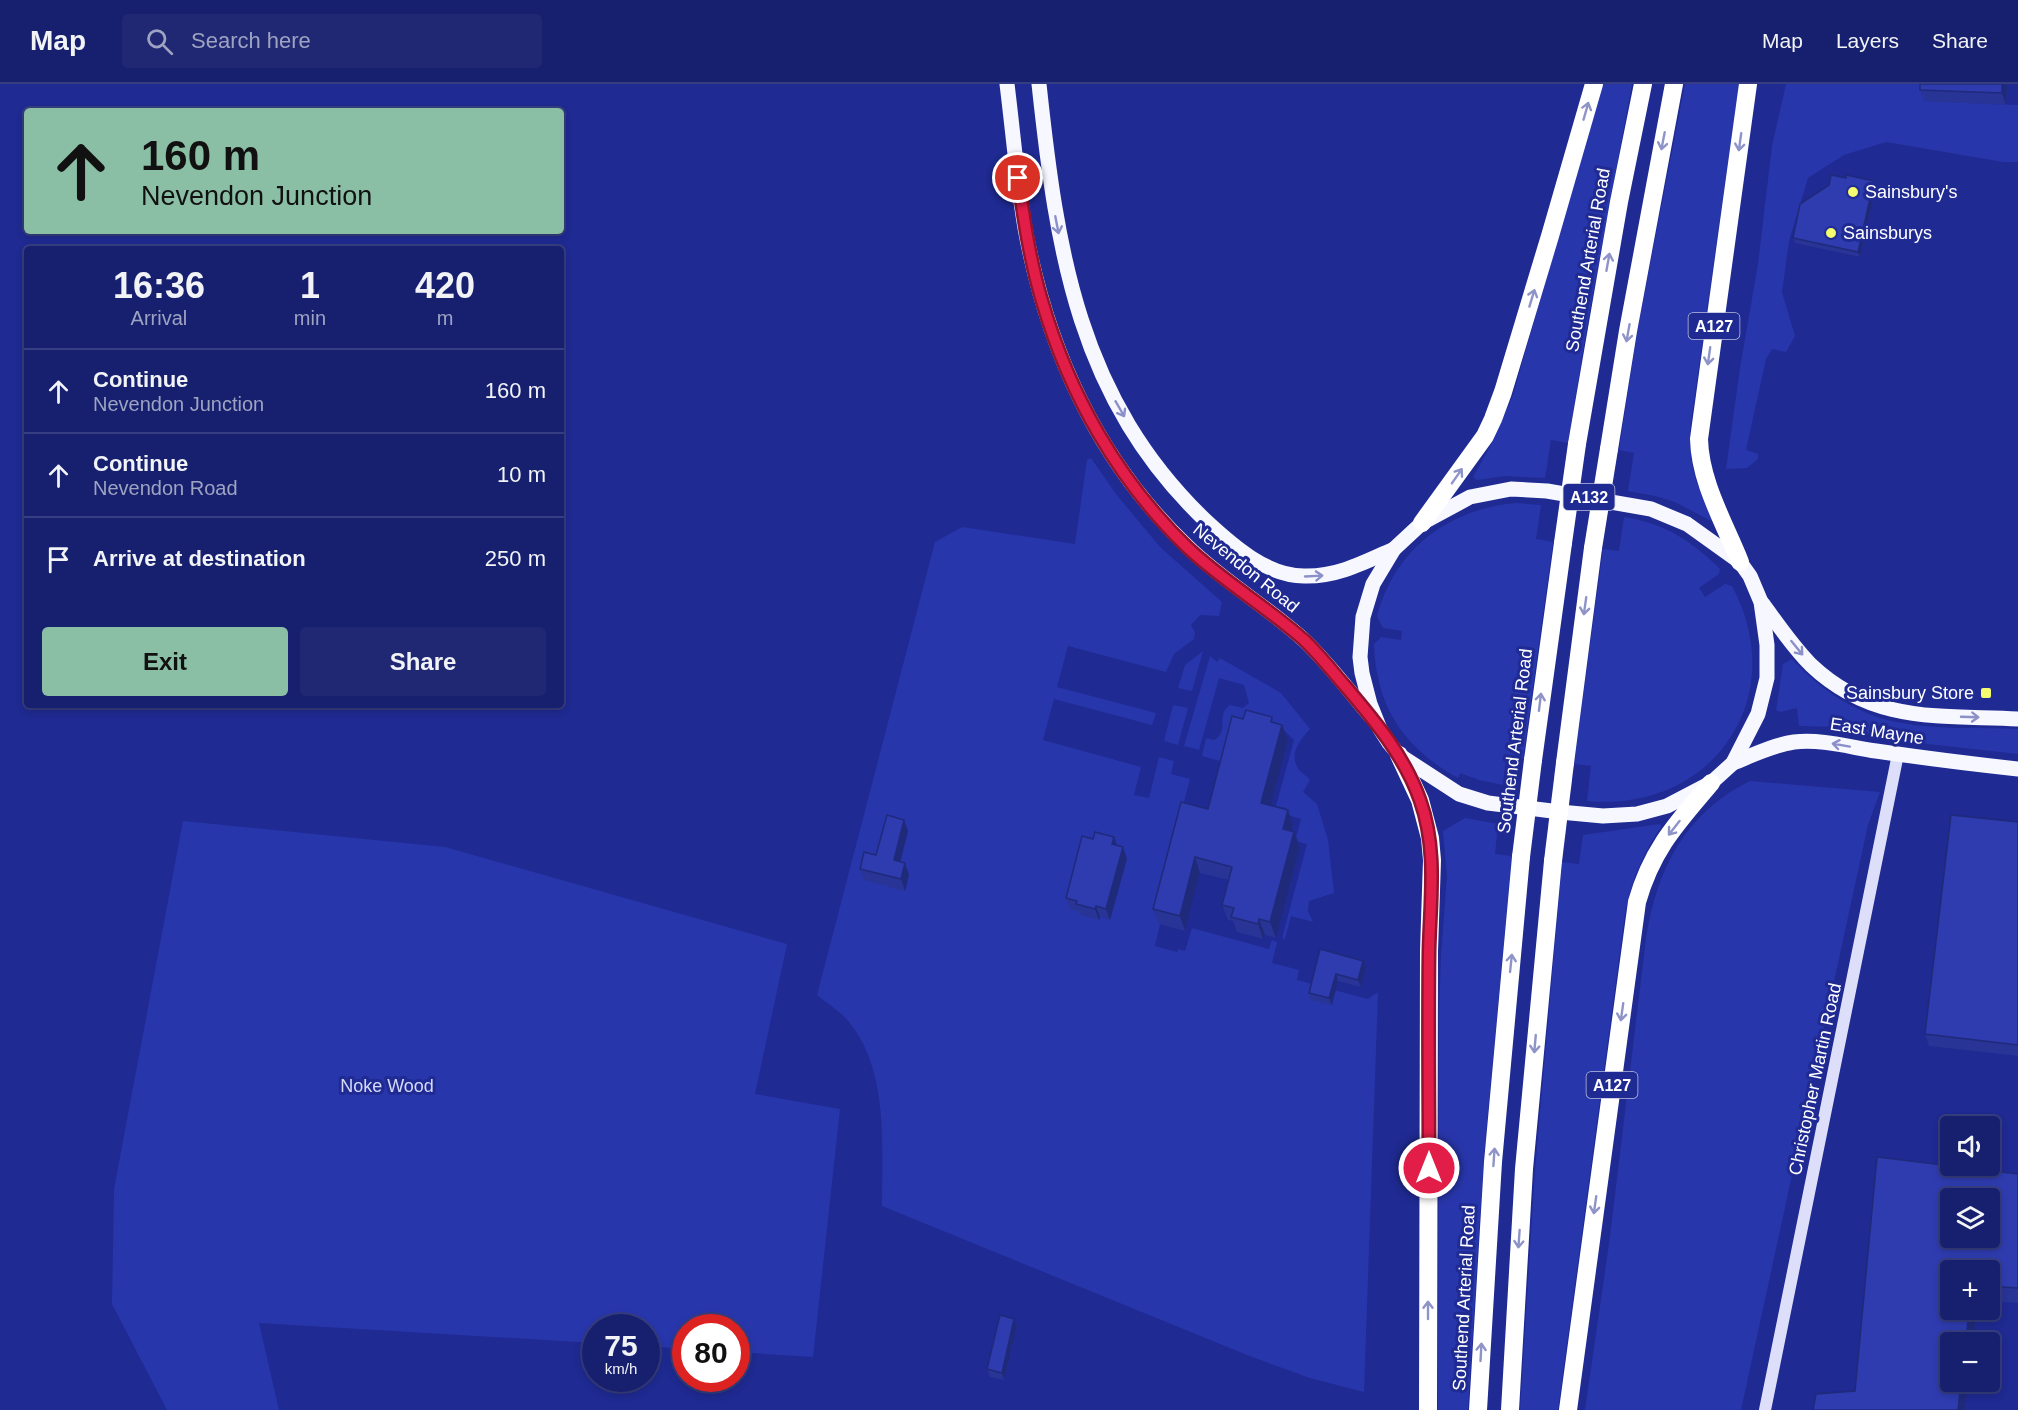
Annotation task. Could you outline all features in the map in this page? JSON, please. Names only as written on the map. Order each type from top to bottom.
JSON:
[{"type":"highway","points":[[1422,523],[1485,436],[1493,419],[1544,257],[1594,84]]},
{"type":"highway","name":"Southend Arterial Road","points":[[1478,1410],[1493,1162],[1521,857],[1533,760],[1577,444],[1619,202],[1643,84]]},
{"type":"highway","points":[[1510,1410],[1524,1169],[1564,763],[1593,548],[1628,331],[1674,84]]},
{"type":"highway","name":"A127","points":[[1740,562],[1702,472],[1699,439],[1748,84]]},
{"type":"highway","points":[[1399,755],[1420,800],[1430,838],[1432,860],[1429,951],[1428,1410]]},
{"type":"highway","name":"A127","points":[[1568,1410],[1637,902],[1643,879],[1661,845],[1711,783]]},
{"type":"main road","name":"Nevendon Road","points":[[1006,84],[1025,228],[1041,299],[1065,368],[1096,430],[1125,475],[1172,531],[1216,572],[1304,640],[1322,658],[1380,729]]},
{"type":"main road","name":"Nevendon Road","points":[[1039,84],[1056,223],[1076,308],[1091,351],[1114,399],[1137,438],[1166,478],[1227,541],[1258,562],[1288,575],[1319,576],[1342,572],[1394,549]]},
{"type":"main road","name":"A132","points":[[1511,489],[1547,491],[1635,505],[1668,515],[1704,534],[1740,562],[1761,602],[1767,645],[1767,678],[1758,714],[1733,763],[1711,783],[1667,806],[1637,814],[1603,816],[1488,803],[1466,796],[1433,779],[1399,755],[1380,729],[1370,704],[1362,673],[1360,637],[1363,617],[1373,584],[1394,549],[1422,523],[1470,496],[1511,489]]},
{"type":"main road","name":"East Mayne","points":[[1761,602],[1810,664],[1858,698],[1880,708],[1902,713],[2018,719]]},
{"type":"main road","name":"East Mayne","points":[[1733,763],[1792,742],[1808,741],[2018,769]]},
{"type":"street","name":"Christopher Martin Road","points":[[1765,1410],[1899,754]]},
{"type":"green space","points":[[1602,84],[1632,84],[1568,443],[1551,440],[1545,478],[1505,476],[1477,480],[1473,477],[1493,441],[1513,395]]},
{"type":"green space","points":[[1685,84],[1739,84],[1690,430],[1695,475],[1702,496],[1713,517],[1711,521],[1675,502],[1628,491],[1634,453],[1619,450],[1637,333]]},
{"type":"green space","points":[[1786,84],[1924,84],[1924,101],[2018,105],[2018,162],[2003,162],[1886,142],[1844,155],[1808,178],[1789,241],[1782,292],[1795,336],[1786,352],[1772,349],[1766,359],[1746,450],[1758,454],[1758,459],[1747,468],[1726,469],[1758,264],[1772,146]]},
{"type":"green space","points":[[1091,458],[1116,494],[1160,547],[1222,602],[1219,616],[1200,615],[1191,625],[1195,632],[1194,639],[1174,654],[1166,672],[1068,646],[1057,687],[1156,713],[1152,725],[1054,699],[1043,740],[1141,767],[1134,795],[1149,798],[1159,757],[1174,761],[1171,774],[1190,779],[1170,855],[1155,946],[1177,952],[1178,949],[1185,951],[1192,928],[1269,949],[1272,940],[1277,942],[1272,963],[1299,970],[1297,980],[1368,999],[1378,992],[1364,1392],[1310,1378],[1247,1355],[882,1206],[882,1135],[877,1086],[871,1063],[862,1042],[849,1022],[817,995],[935,542],[962,527],[1075,544],[1087,460]]},
{"type":"green space","points":[[1516,503],[1541,505],[1536,539],[1553,542],[1523,759],[1506,758],[1503,785],[1460,773],[1458,778],[1422,753],[1408,739],[1396,723],[1380,687],[1374,644],[1381,637],[1401,640],[1402,631],[1383,628],[1377,616],[1385,592],[1411,552],[1447,524],[1468,514]]},
{"type":"green space","points":[[1624,517],[1665,529],[1699,550],[1720,569],[1719,574],[1699,588],[1705,597],[1725,584],[1732,586],[1748,628],[1752,669],[1745,706],[1729,740],[1704,768],[1671,788],[1632,800],[1587,801],[1591,766],[1574,764],[1603,549],[1619,551]]},
{"type":"green space","points":[[1203,651],[1192,691],[1178,688],[1185,665]]},
{"type":"green space","points":[[1210,656],[1217,662],[1220,658],[1281,693],[1310,729],[1299,743],[1295,758],[1299,770],[1310,780],[1303,792],[1317,804],[1328,840],[1334,893],[1309,901],[1308,911],[1313,922],[1291,916],[1285,939],[1282,938],[1307,844],[1295,841],[1301,819],[1284,814],[1286,808],[1276,806],[1294,740],[1280,726],[1223,762],[1202,756],[1206,738],[1214,740],[1219,737],[1226,709],[1230,705],[1243,708],[1249,703],[1244,685],[1219,678],[1199,750],[1184,746]]},
{"type":"green space","points":[[1792,659],[1815,681],[1841,700],[1886,720],[1931,727],[2018,729],[2018,754],[1901,741],[1837,727],[1799,726],[1797,708],[1780,712],[1776,710],[1783,664]]},
{"type":"green space","points":[[1173,705],[1188,708],[1178,745],[1164,741]]},
{"type":"green space","points":[[1750,781],[1880,792],[1868,825],[1741,1410],[1585,1410],[1609,1244],[1646,939],[1657,890],[1666,867],[1692,826],[1708,809]]},
{"type":"green space","points":[[1465,818],[1498,824],[1495,854],[1512,856],[1484,1155],[1468,1410],[1438,1410],[1439,1015],[1447,876],[1443,831]]},
{"type":"green space","name":"Noke Wood","points":[[183,821],[445,847],[787,944],[755,1094],[840,1109],[813,1357],[750,1353],[750,1314],[672,1314],[672,1348],[660,1347],[660,1314],[582,1314],[582,1342],[259,1323],[279,1410],[167,1410],[112,1304],[114,1189]]},
{"type":"green space","points":[[1660,824],[1661,827],[1638,869],[1625,914],[1558,1410],[1520,1410],[1535,1170],[1562,862],[1579,864],[1583,835]]},
{"type":"building","points":[[1920,84],[2002,84],[2002,93],[1920,90]]},
{"type":"building","name":"Sainsburys","points":[[1831,175],[1846,178],[1846,175],[1874,181],[1858,252],[1793,238],[1800,204],[1829,185]]},
{"type":"building","points":[[1246,710],[1272,717],[1271,722],[1282,725],[1261,803],[1288,810],[1283,829],[1294,832],[1270,922],[1259,919],[1258,924],[1231,917],[1234,908],[1222,905],[1232,867],[1195,857],[1180,916],[1153,909],[1181,802],[1208,809],[1232,716],[1243,719]]},
{"type":"building","points":[[887,815],[904,820],[894,860],[905,863],[901,879],[860,869],[864,852],[876,855]]},
{"type":"building","points":[[1951,815],[2018,822],[2018,1045],[1925,1034]]},
{"type":"building","points":[[1095,832],[1114,837],[1112,844],[1123,847],[1106,909],[1096,906],[1095,909],[1076,904],[1077,901],[1066,898],[1082,836],[1093,839]]},
{"type":"building","points":[[1320,949],[1363,961],[1358,980],[1336,974],[1329,998],[1309,993]]},
{"type":"building","points":[[1877,1157],[1940,1165],[1940,1176],[2000,1176],[2000,1172],[2018,1174],[2018,1288],[2000,1287],[2000,1260],[1940,1260],[1940,1320],[1968,1320],[1967,1332],[1940,1332],[1940,1392],[1960,1392],[1958,1410],[1813,1410],[1816,1394],[1855,1391]]},
{"type":"building","points":[[1000,1315],[1014,1319],[1002,1373],[987,1369]]},
{"type":"place","name":"Sainsbury's","points":[[1853,192]]},
{"type":"place","name":"Sainsburys","points":[[1831,233]]},
{"type":"place","name":"Sainsbury Store","points":[[1986,693]]},
{"type":"route","points":[[1018,178],[1025,228],[1048,323],[1075,390],[1111,455],[1155,513],[1189,548],[1225,580],[1304,640],[1317,654],[1399,755],[1420,800],[1430,838],[1433,880],[1429,951],[1429,1168]]}]
